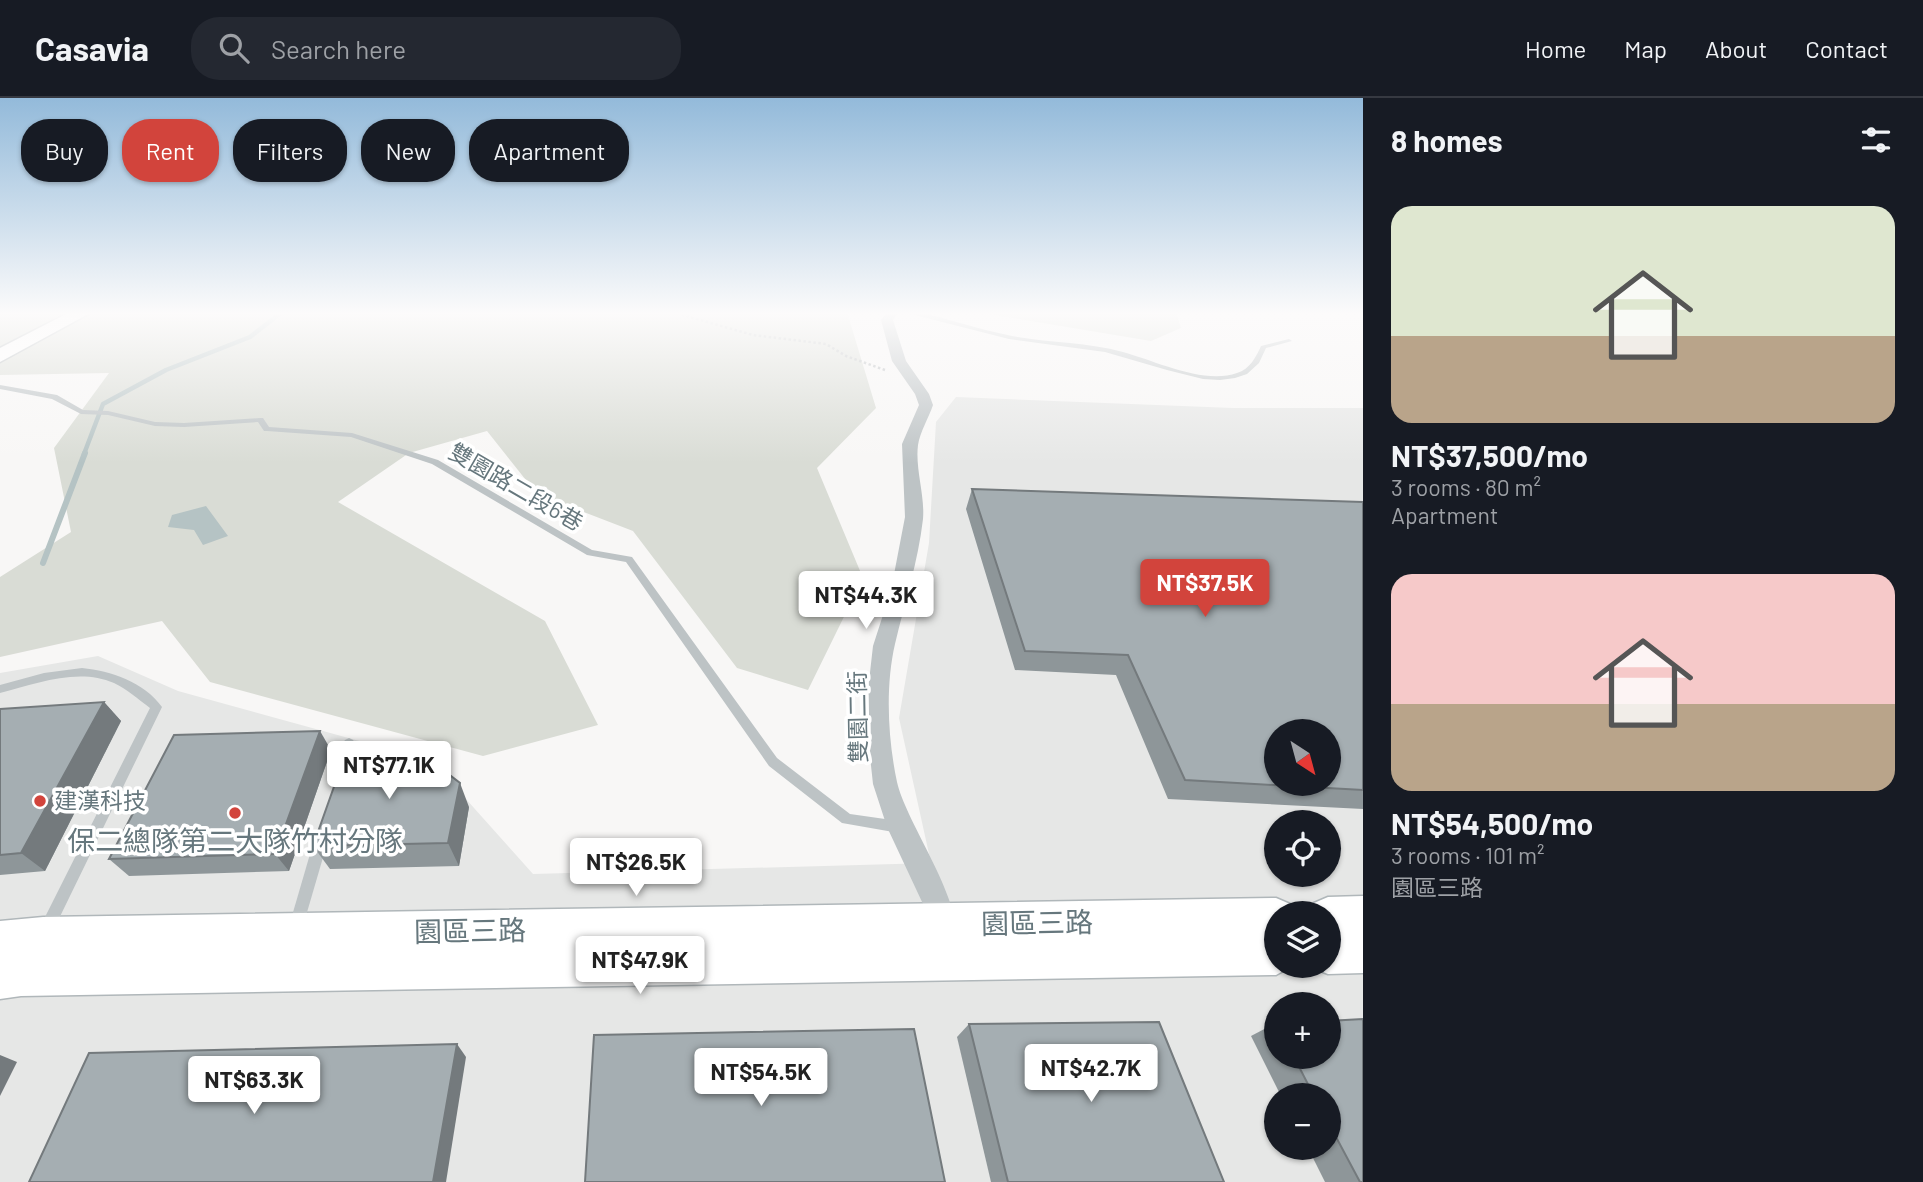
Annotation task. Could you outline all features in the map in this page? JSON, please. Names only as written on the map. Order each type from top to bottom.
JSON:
[{"type":"street","name":"雙園二街","points":[[900,363],[922,394],[926,405],[910,444],[914,517],[901,590],[884,646],[879,690],[885,784],[900,827],[937,902],[946,942]]},
{"type":"street","points":[[1341,917],[1363,916]]},
{"type":"street","name":"園區三路","points":[[946,942],[1264,919]]},
{"type":"street","name":"園區三路","points":[[21,959],[946,942],[1264,954]]},
{"type":"street","points":[[1341,953],[1363,952]]},
{"type":"lane","points":[[1151,363],[1216,377],[1236,376],[1255,363]]},
{"type":"lane","name":"雙園路二段6巷","points":[[0,387],[40,393],[81,412],[108,413],[155,424],[184,425],[260,420],[267,429],[352,435],[435,462],[590,553],[629,559],[773,762],[847,819],[900,827]]},
{"type":"lane","points":[[0,689],[81,672],[114,676],[136,688],[156,707],[21,959]]},
{"type":"lane","points":[[334,794],[348,743]]},
{"type":"lane","points":[[288,953],[327,820]]},
{"type":"path","points":[[867,363],[909,376]]},
{"type":"shaded area","points":[[0,363],[862,363],[876,408],[817,468],[863,578],[808,690],[737,668],[633,531],[537,494],[487,431],[409,453],[338,502],[545,621],[598,725],[483,756],[210,682],[162,621],[0,657],[0,577],[71,532],[54,448],[109,373],[0,375]]},
{"type":"shaded area","points":[[956,397],[1233,408],[1363,408],[1363,1182],[0,1182],[0,673],[98,656],[178,691],[432,761],[533,874],[931,863],[899,718],[929,543],[936,422]]},
{"type":"shaded area","points":[[206,506],[228,536],[203,545],[194,530],[168,527],[172,515]]},
{"type":"building","points":[[972,489],[1363,502],[1363,790],[1341,789],[1341,719],[1264,719],[1264,784],[1185,780],[1128,655],[1025,651]]},
{"type":"building","points":[[104,702],[21,853],[0,855],[0,709]]},
{"type":"building","name":"保二總隊第二大隊竹村分隊","points":[[320,731],[275,854],[109,859],[174,735]]},
{"type":"building","points":[[416,749],[460,783],[448,843],[313,846],[347,750]]},
{"type":"building","points":[[1363,1019],[1363,1182],[1360,1182],[1341,1146],[1341,1083],[1307,1083],[1300,1069],[1341,1069],[1341,1020]]},
{"type":"building","points":[[1159,1022],[1224,1182],[1008,1182],[969,1024]]},
{"type":"building","points":[[914,1029],[945,1182],[585,1182],[594,1035]]},
{"type":"building","points":[[457,1044],[433,1182],[29,1182],[89,1053]]},
{"type":"waterway","points":[[84,454],[103,404],[185,363]]},
{"type":"waterway","points":[[43,563],[85,453]]},
{"type":"place","name":"建漢科技","points":[[40,801]]},
{"type":"place","name":"保二總隊第二大隊竹村分隊","points":[[235,813]]}]
